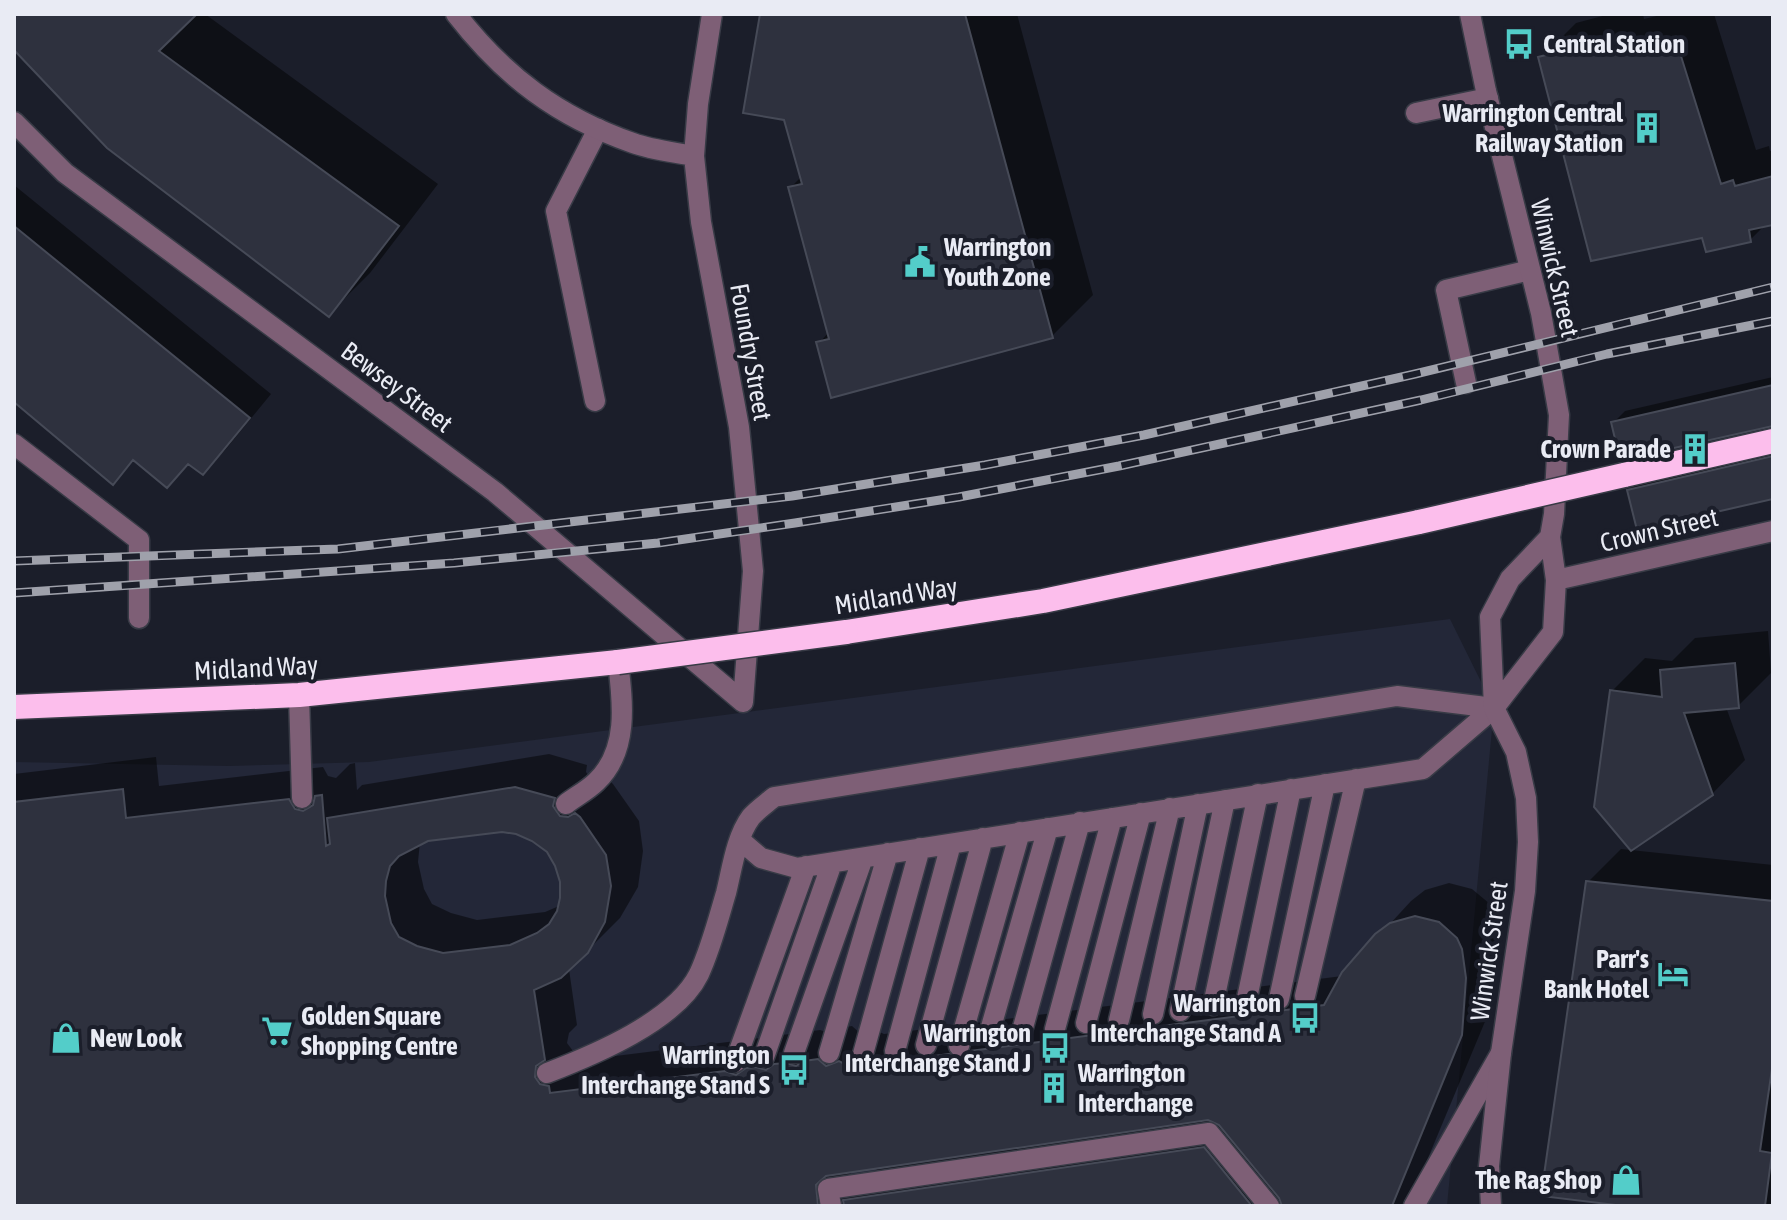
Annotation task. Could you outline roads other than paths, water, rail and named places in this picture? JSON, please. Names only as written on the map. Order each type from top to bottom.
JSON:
[{"type":"highway","name":"Midland Way","points":[[14,707],[299,695],[569,668],[846,632],[1043,601],[1419,522],[1773,441]]},
{"type":"street","points":[[456,14],[508,73],[532,92],[598,129],[636,144],[694,156]]},
{"type":"street","name":"Foundry Street","points":[[712,14],[698,104],[694,156],[701,222],[739,427],[753,571],[743,702]]},
{"type":"street","name":"Winwick Street","points":[[1470,14],[1541,313],[1559,415],[1550,537],[1556,580],[1553,632],[1494,708]]},
{"type":"street","points":[[1416,113],[1488,98]]},
{"type":"street","name":"Bewsey Street","points":[[14,122],[65,173],[495,492],[743,702]]},
{"type":"street","points":[[595,401],[556,211],[598,129]]},
{"type":"street","points":[[1466,383],[1446,290],[1530,270]]},
{"type":"street","points":[[14,444],[139,540],[139,618]]},
{"type":"street","name":"Crown Street","points":[[1556,580],[1773,531]]},
{"type":"street","name":"Winwick Street","points":[[1491,1206],[1489,1166],[1501,1053],[1525,891],[1528,842],[1526,798],[1516,752],[1494,708],[1490,617],[1510,579],[1550,537]]},
{"type":"street","points":[[566,804],[597,782],[611,763],[619,742],[623,706],[618,662]]},
{"type":"street","points":[[299,695],[302,798]]},
{"type":"street","points":[[547,1073],[629,1038],[674,1004],[698,977],[715,931],[740,840],[751,817],[774,797],[1397,696],[1494,708]]},
{"type":"street","points":[[740,840],[761,858],[797,868],[1423,769],[1494,708]]},
{"type":"street","points":[[1305,996],[1356,779]]},
{"type":"street","points":[[1279,999],[1325,784]]},
{"type":"street","points":[[1246,1003],[1291,789]]},
{"type":"street","points":[[1213,1005],[1258,794]]},
{"type":"street","points":[[1180,1011],[1225,800]]},
{"type":"street","points":[[1153,1014],[1198,804]]},
{"type":"street","points":[[1119,1020],[1170,808]]},
{"type":"street","points":[[1086,1023],[1141,813]]},
{"type":"street","points":[[1055,1029],[1112,818]]},
{"type":"street","points":[[1022,1031],[1080,822]]},
{"type":"street","points":[[989,1034],[1048,828]]},
{"type":"street","points":[[959,1046],[1020,832]]},
{"type":"street","points":[[926,1045],[983,838]]},
{"type":"street","points":[[895,1051],[951,844]]},
{"type":"street","points":[[863,1054],[920,848]]},
{"type":"street","points":[[829,1053],[888,853]]},
{"type":"street","points":[[794,1053],[863,858]]},
{"type":"street","points":[[764,1057],[832,863]]},
{"type":"street","points":[[735,1062],[806,866]]},
{"type":"street","points":[[1414,1206],[1501,1053]]},
{"type":"street","points":[[831,1206],[828,1189],[1209,1133],[1269,1206]]},
{"type":"railway","points":[[14,561],[338,549],[792,496],[985,465],[1144,435],[1415,374],[1773,287]]},
{"type":"railway","points":[[14,593],[454,563],[658,543],[795,523],[959,497],[1119,466],[1421,400],[1607,354],[1773,321]]},
{"type":"place","name":"Central Station","points":[[1519,44]]},
{"type":"place","name":"Warrington Central Railway Station","points":[[1647,128]]},
{"type":"place","name":"Warrington Youth Zone","points":[[920,262]]},
{"type":"place","name":"Crown Parade","points":[[1695,449]]},
{"type":"place","name":"Parr's Bank Hotel","points":[[1673,974]]},
{"type":"place","name":"Warrington Interchange Stand A","points":[[1305,1018]]},
{"type":"place","name":"Golden Square Shopping Centre","points":[[277,1031]]},
{"type":"place","name":"New Look","points":[[66,1038]]},
{"type":"place","name":"Warrington Interchange Stand J","points":[[1055,1048]]},
{"type":"place","name":"Warrington Interchange Stand S","points":[[794,1070]]},
{"type":"place","name":"Warrington Interchange","points":[[1054,1088]]},
{"type":"place","name":"The Rag Shop","points":[[1626,1180]]}]
